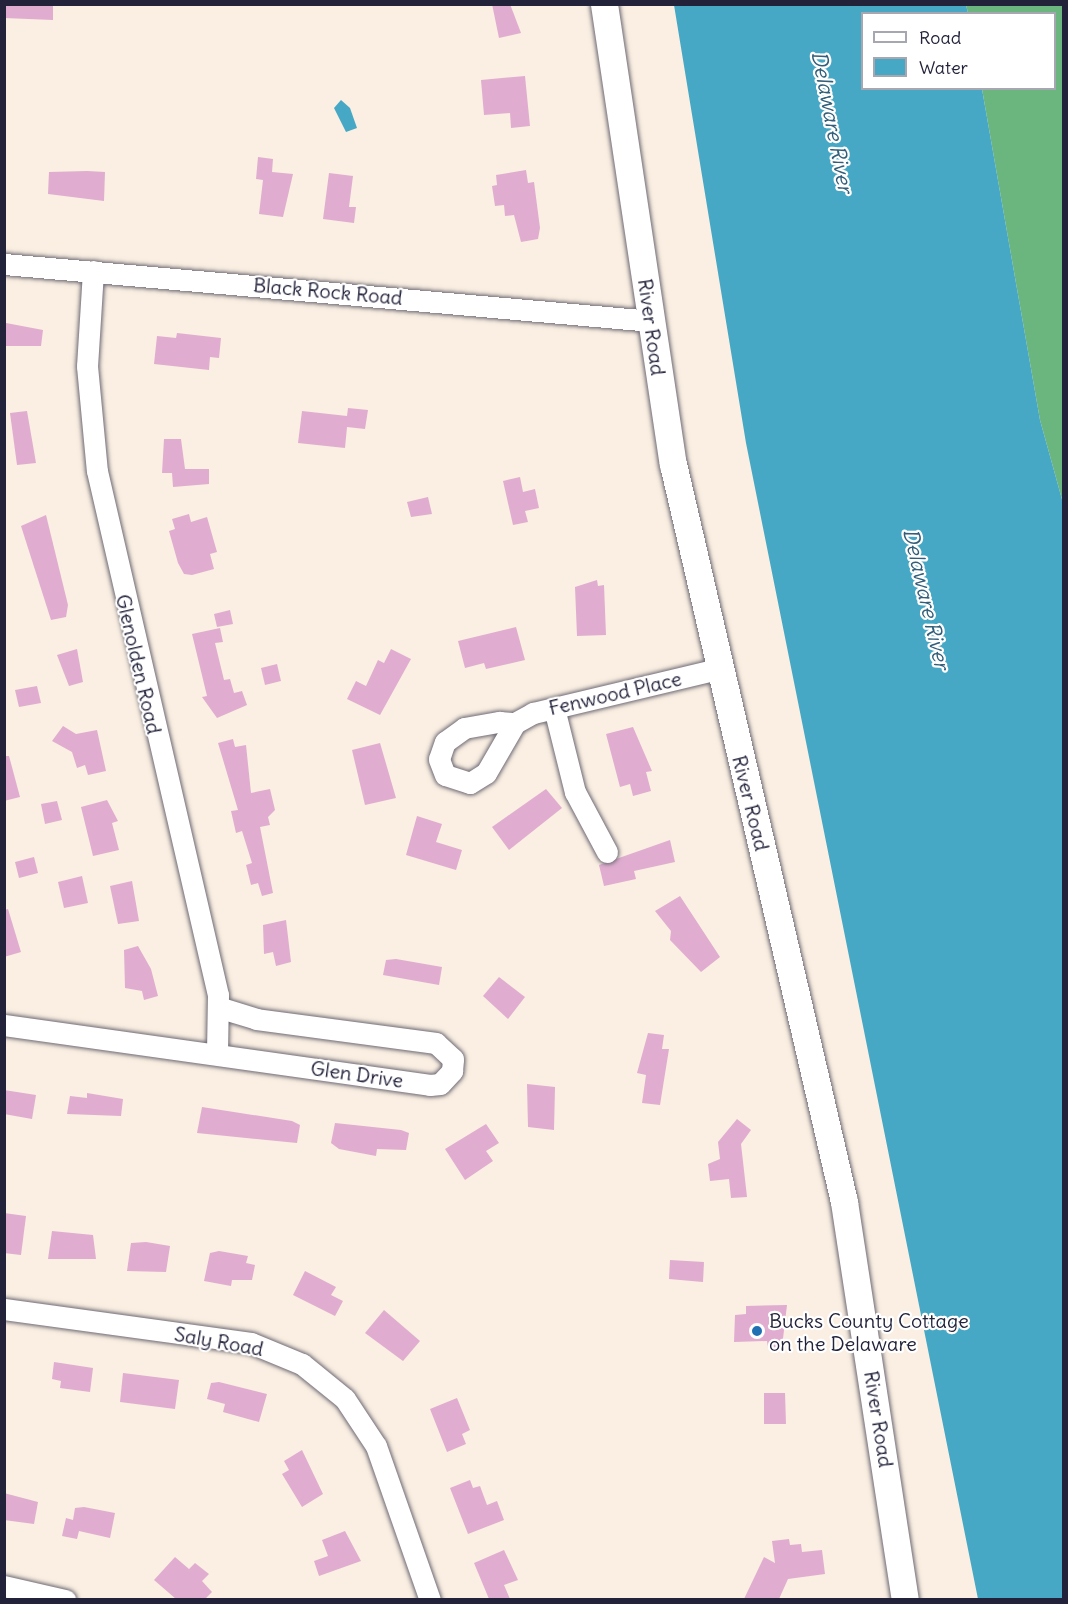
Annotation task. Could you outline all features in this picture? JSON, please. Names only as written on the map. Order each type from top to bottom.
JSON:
[{"type":"main road","name":"River Road","points":[[604,4],[673,464],[717,669],[844,1202],[905,1599]]},
{"type":"street","name":"Black Rock Road","points":[[4,264],[651,321]]},
{"type":"street","name":"Glenolden Road","points":[[93,271],[87,366],[96,471],[221,1008],[218,1053]]},
{"type":"street","name":"Fenwood Place","points":[[515,723],[554,708],[717,669]]},
{"type":"street","points":[[554,708],[575,792],[608,852]]},
{"type":"street","name":"Glen Drive","points":[[4,1025],[218,1053],[430,1085],[448,1078],[453,1064],[443,1048],[426,1040],[287,1024],[221,1008]]},
{"type":"street","name":"Saly Road","points":[[4,1309],[251,1343],[302,1364],[345,1399],[376,1446],[430,1599]]},
{"type":"street","points":[[4,1586],[65,1599]]},
{"type":"green space","points":[[966,5],[1063,5],[1063,503],[1040,420],[982,90],[1056,90],[1056,12],[968,12]]},
{"type":"water","name":"Delaware River","points":[[674,5],[966,5],[968,12],[861,12],[861,90],[982,90],[1040,420],[1063,503],[1063,1599],[978,1599],[746,443]]},
{"type":"water","points":[[341,100],[350,108],[357,128],[346,132],[334,108]]},
{"type":"building","points":[[4,4],[53,4],[53,20],[4,18]]},
{"type":"building","points":[[492,4],[510,4],[521,33],[499,38]]},
{"type":"building","points":[[525,76],[530,126],[511,128],[510,113],[484,115],[481,80]]},
{"type":"building","points":[[258,157],[273,159],[272,172],[293,174],[283,217],[259,214],[263,180],[256,179]]},
{"type":"building","points":[[526,170],[528,183],[534,182],[540,228],[538,239],[521,242],[514,215],[505,216],[504,205],[495,206],[492,186],[497,185],[496,175]]},
{"type":"building","points":[[49,172],[105,172],[104,201],[48,194]]},
{"type":"building","points":[[329,173],[353,176],[349,207],[356,207],[354,223],[323,219]]},
{"type":"building","points":[[6,323],[43,330],[41,346],[4,346]]},
{"type":"building","points":[[177,333],[221,338],[219,358],[210,357],[209,370],[154,364],[157,336],[176,338]]},
{"type":"building","points":[[348,408],[368,410],[365,429],[347,427],[345,448],[298,443],[302,411],[347,416]]},
{"type":"building","points":[[27,411],[36,463],[17,465],[10,413]]},
{"type":"building","points":[[164,439],[181,439],[185,469],[209,469],[209,484],[173,487],[172,473],[162,473]]},
{"type":"building","points":[[520,477],[523,492],[535,489],[539,508],[525,511],[528,522],[513,525],[503,481]]},
{"type":"building","points":[[428,497],[432,514],[411,517],[407,502]]},
{"type":"building","points":[[189,514],[191,522],[207,517],[217,552],[210,554],[214,569],[192,575],[184,574],[178,563],[169,531],[175,529],[172,519]]},
{"type":"building","points":[[46,515],[68,605],[66,617],[51,620],[21,526]]},
{"type":"building","points":[[597,580],[598,586],[604,585],[606,635],[577,636],[575,587]]},
{"type":"building","points":[[230,610],[233,624],[217,627],[214,614]]},
{"type":"building","points":[[516,627],[525,660],[486,669],[484,663],[465,668],[458,641]]},
{"type":"building","points":[[220,628],[223,642],[215,643],[224,680],[230,679],[234,693],[242,691],[247,705],[217,718],[202,697],[207,696],[192,634]]},
{"type":"building","points":[[77,649],[83,682],[69,686],[57,655]]},
{"type":"building","points":[[391,649],[411,659],[380,715],[347,699],[356,681],[366,686],[378,660],[384,663]]},
{"type":"building","points":[[277,664],[281,681],[265,685],[261,668]]},
{"type":"building","points":[[37,686],[41,703],[19,707],[15,690]]},
{"type":"building","points":[[63,726],[76,734],[97,730],[106,771],[88,775],[85,765],[77,768],[72,752],[52,741]]},
{"type":"building","points":[[633,727],[652,771],[646,772],[651,791],[633,796],[630,784],[620,787],[606,734]]},
{"type":"building","points":[[233,739],[235,747],[246,745],[251,793],[270,789],[275,810],[268,817],[270,825],[260,827],[273,893],[262,896],[258,883],[251,885],[246,865],[252,863],[242,831],[236,833],[231,811],[238,810],[218,743]]},
{"type":"building","points":[[380,743],[396,798],[365,805],[352,750]]},
{"type":"building","points":[[4,756],[9,756],[20,797],[4,801]]},
{"type":"building","points":[[546,789],[562,808],[509,850],[492,827]]},
{"type":"building","points":[[107,800],[118,821],[112,823],[119,850],[93,856],[81,807]]},
{"type":"building","points":[[57,801],[62,820],[45,824],[41,804]]},
{"type":"building","points":[[417,816],[442,824],[436,842],[462,850],[456,870],[406,855]]},
{"type":"building","points":[[670,840],[675,862],[634,871],[636,879],[604,886],[599,865]]},
{"type":"building","points":[[34,857],[38,873],[19,878],[15,862]]},
{"type":"building","points":[[82,876],[88,903],[64,908],[58,882]]},
{"type":"building","points":[[132,881],[139,921],[118,924],[110,886]]},
{"type":"building","points":[[680,896],[720,957],[701,972],[670,940],[671,931],[655,911]]},
{"type":"building","points":[[8,909],[21,952],[4,957],[4,910]]},
{"type":"building","points":[[286,920],[291,962],[276,966],[273,952],[264,954],[263,925]]},
{"type":"building","points":[[138,946],[151,969],[158,996],[144,1000],[142,991],[125,988],[124,950]]},
{"type":"building","points":[[396,959],[442,967],[439,985],[383,975],[386,960]]},
{"type":"building","points":[[499,977],[525,997],[508,1019],[483,996]]},
{"type":"building","points":[[648,1033],[664,1035],[662,1049],[669,1049],[660,1105],[642,1103],[646,1075],[637,1073]]},
{"type":"building","points":[[527,1084],[555,1087],[554,1130],[528,1127]]},
{"type":"building","points":[[4,1090],[36,1095],[32,1119],[4,1114]]},
{"type":"building","points":[[87,1093],[123,1099],[121,1116],[67,1114],[70,1096],[87,1098]]},
{"type":"building","points":[[202,1107],[292,1121],[300,1125],[297,1143],[197,1133]]},
{"type":"building","points":[[737,1119],[751,1130],[741,1144],[747,1197],[731,1198],[729,1179],[710,1181],[708,1164],[720,1159],[718,1142]]},
{"type":"building","points":[[335,1123],[401,1130],[409,1133],[406,1150],[377,1149],[376,1156],[339,1149],[331,1143]]},
{"type":"building","points":[[486,1124],[499,1143],[486,1151],[493,1161],[465,1180],[445,1149]]},
{"type":"building","points":[[4,1213],[26,1216],[21,1255],[4,1253]]},
{"type":"building","points":[[52,1231],[93,1235],[96,1259],[48,1259]]},
{"type":"building","points":[[146,1242],[170,1246],[166,1272],[127,1271],[131,1243]]},
{"type":"building","points":[[219,1251],[248,1256],[246,1263],[255,1265],[252,1280],[232,1280],[231,1286],[204,1281],[210,1253]]},
{"type":"building","points":[[670,1260],[704,1262],[703,1282],[669,1279]]},
{"type":"building","points":[[305,1271],[336,1287],[331,1295],[343,1301],[335,1316],[293,1295]]},
{"type":"building","name":"Bucks County Cottage on the Delaware","points":[[787,1305],[782,1347],[768,1348],[767,1341],[734,1342],[735,1315],[746,1314],[746,1306]]},
{"type":"building","points":[[384,1310],[420,1341],[403,1361],[365,1333]]},
{"type":"building","points":[[54,1362],[93,1368],[90,1392],[60,1388],[61,1381],[52,1379]]},
{"type":"building","points":[[123,1373],[179,1380],[175,1409],[120,1402]]},
{"type":"building","points":[[219,1382],[267,1394],[259,1422],[223,1412],[225,1404],[207,1399],[211,1383]]},
{"type":"building","points":[[764,1393],[785,1393],[786,1424],[764,1424]]},
{"type":"building","points":[[457,1398],[470,1430],[462,1434],[466,1444],[447,1452],[430,1409]]},
{"type":"building","points":[[302,1450],[323,1494],[302,1507],[282,1474],[289,1470],[284,1461]]},
{"type":"building","points":[[470,1480],[473,1488],[480,1486],[487,1505],[497,1501],[504,1520],[468,1534],[450,1488]]},
{"type":"building","points":[[4,1493],[38,1502],[34,1524],[4,1520]]},
{"type":"building","points":[[84,1507],[115,1513],[110,1538],[79,1531],[77,1539],[62,1536],[66,1518],[73,1520],[75,1508]]},
{"type":"building","points":[[345,1531],[361,1561],[319,1576],[314,1561],[328,1556],[322,1540]]},
{"type":"building","points":[[789,1539],[790,1545],[801,1544],[802,1552],[822,1550],[825,1574],[788,1579],[779,1599],[744,1599],[764,1557],[775,1563],[772,1541]]},
{"type":"building","points":[[504,1550],[518,1580],[504,1585],[510,1599],[489,1599],[474,1563]]},
{"type":"building","points":[[175,1557],[189,1569],[195,1563],[209,1574],[202,1581],[212,1592],[205,1599],[176,1599],[154,1580]]},
{"type":"place","name":"Bucks County Cottage on the Delaware","points":[[757,1331]]}]
